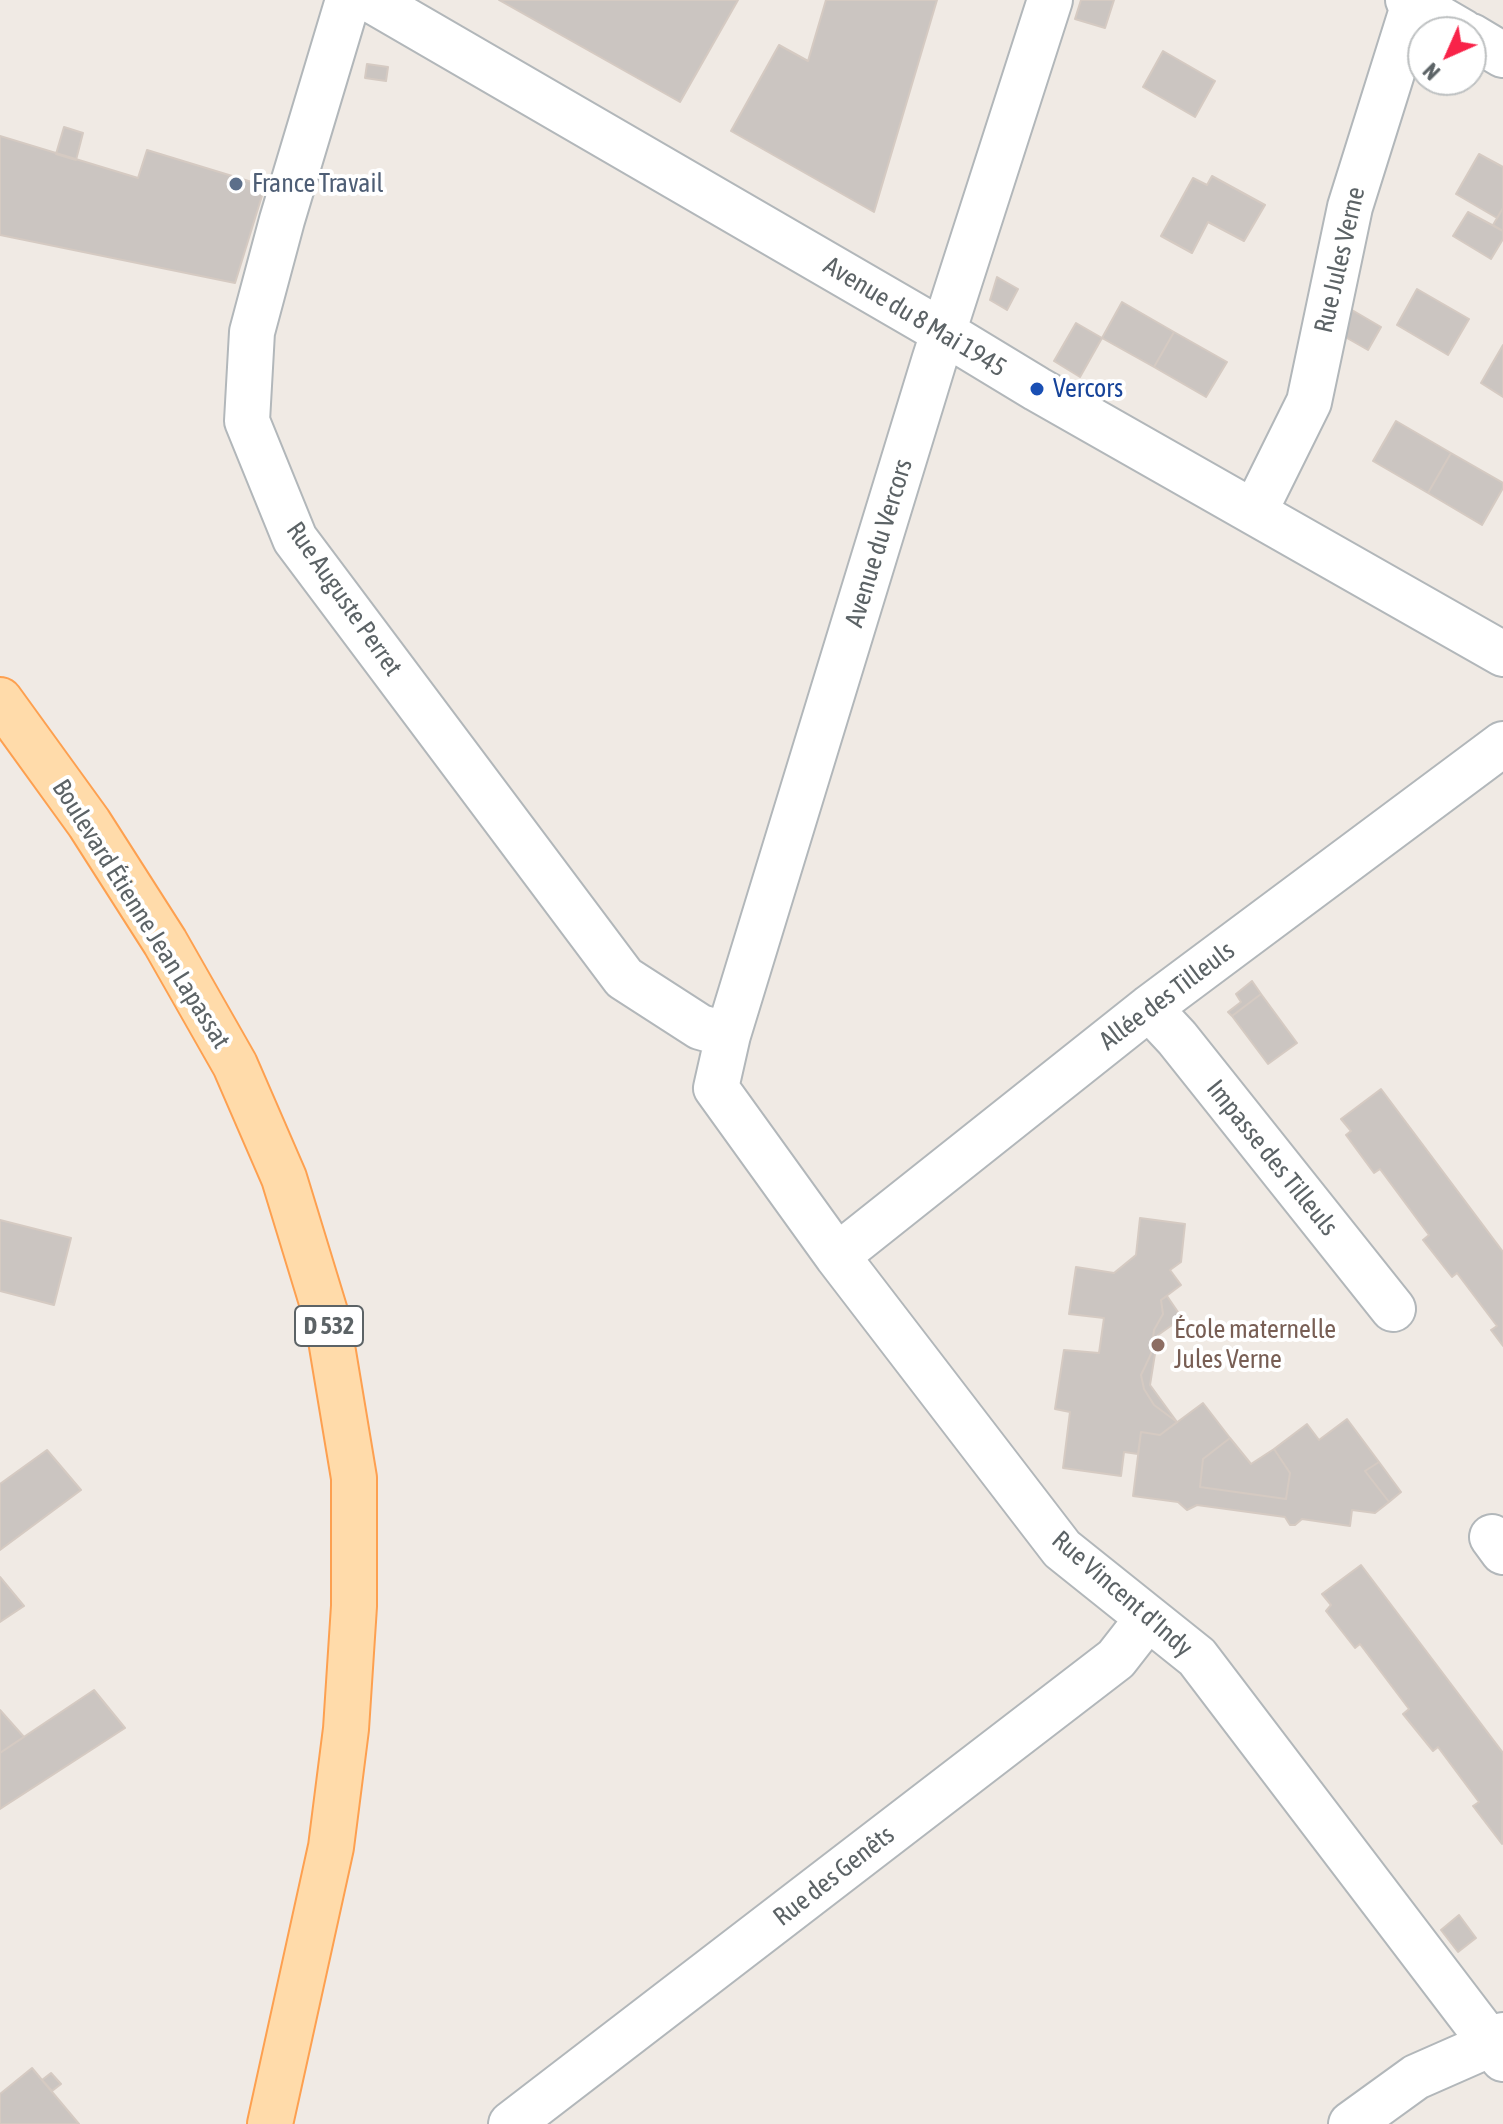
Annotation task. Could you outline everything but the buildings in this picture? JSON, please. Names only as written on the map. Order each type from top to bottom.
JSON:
[{"type":"main road","name":"Boulevard Étienne Jean Lapassat","points":[[0,700],[97,836],[165,942],[235,1065],[284,1178],[328,1322],[354,1478],[354,1606],[346,1729],[331,1847],[270,2124]]},
{"type":"main road","name":"Boulevard Étienne Jean Lapassat","points":[[250,2124],[289,2031]]},
{"type":"street","name":"Rue Auguste Perret","points":[[348,0],[252,332],[247,421],[295,539],[624,978],[700,1027],[728,1035]]},
{"type":"street","name":"Avenue du 8 Mai 1945","points":[[371,0],[1037,389],[1503,654]]},
{"type":"street","name":"Avenue du Vercors","points":[[716,1088],[728,1035],[943,332],[1050,0]]},
{"type":"street","points":[[1411,2],[1435,16]]},
{"type":"street","name":"Rue Jules Verne","points":[[1255,511],[1309,402],[1350,207],[1411,2]]},
{"type":"street","name":"Allée des Tilleuls","points":[[837,1256],[1149,1008],[1503,744]]},
{"type":"street","name":"Impasse des Tilleuls","points":[[1149,1008],[1177,1038],[1393,1309]]},
{"type":"street","name":"Rue Vincent d'Indy","points":[[716,1088],[837,1256],[1062,1549],[1197,1657],[1499,2046]]},
{"type":"street","name":"Rue des Genêts","points":[[511,2124],[1116,1659],[1148,1618]]},
{"type":"street","points":[[1351,2124],[1416,2077],[1499,2046]]},
{"type":"place","name":"France Travail","points":[[236,184]]},
{"type":"place","name":"Vercors","points":[[1037,389]]},
{"type":"place","name":"École maternelle Jules Verne","points":[[1158,1345]]}]
